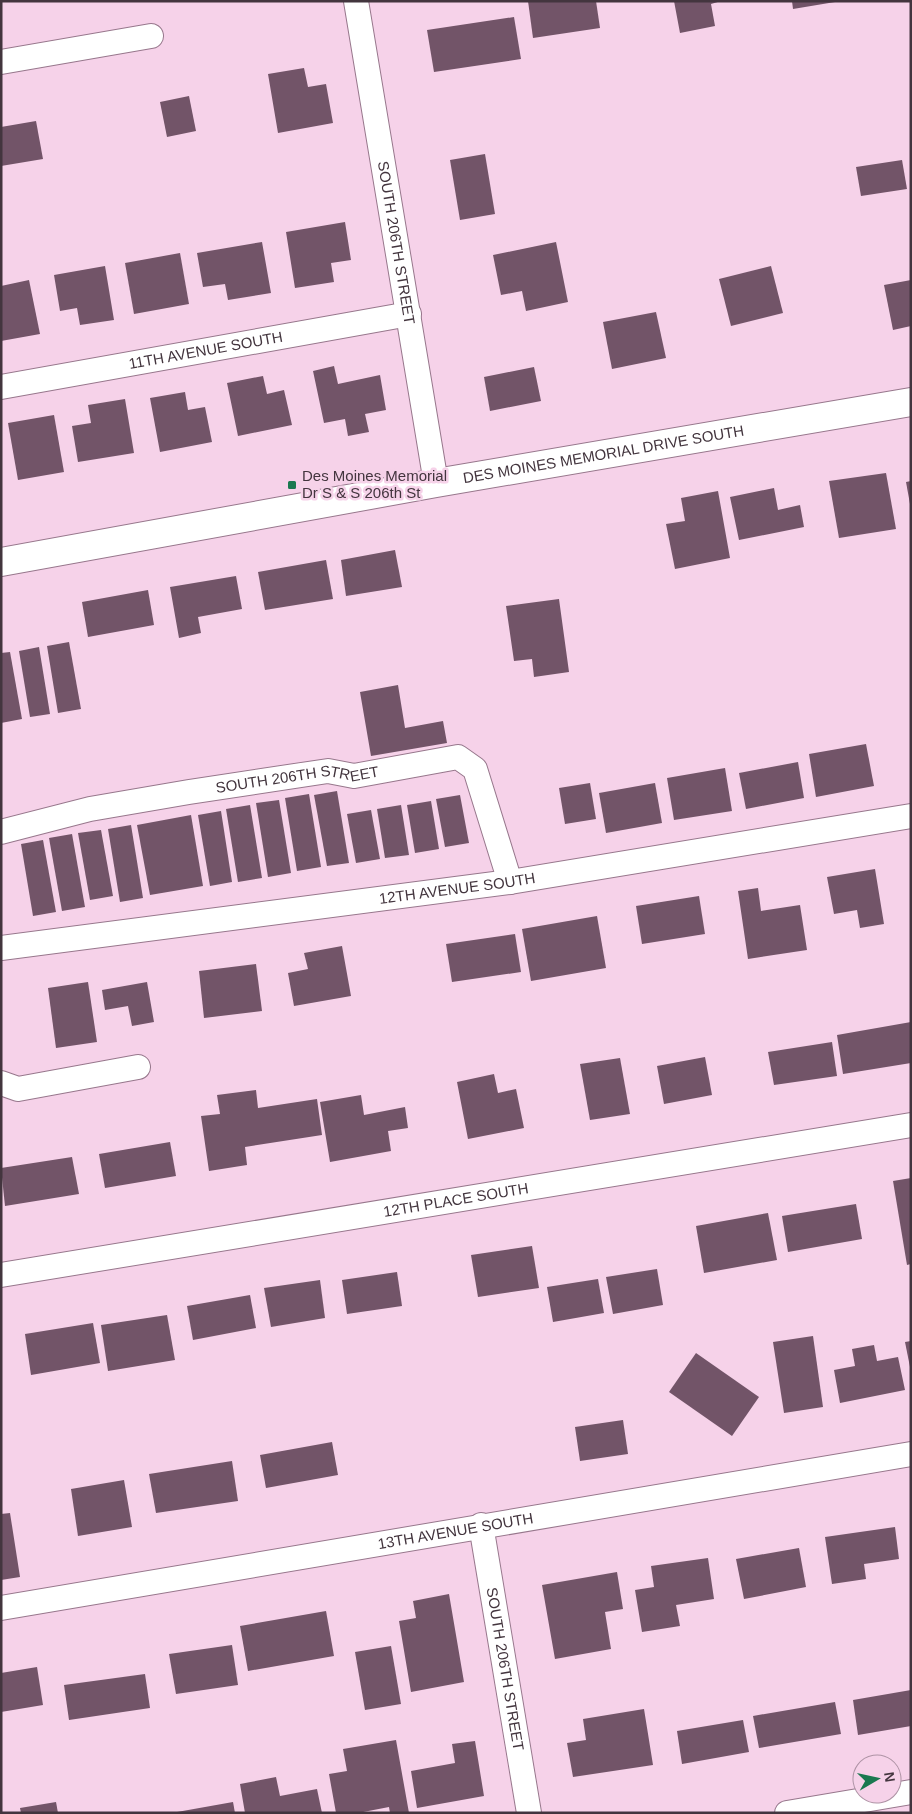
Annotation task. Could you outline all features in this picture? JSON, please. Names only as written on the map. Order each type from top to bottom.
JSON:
[{"type":"main road","name":"DES MOINES MEMORIAL DRIVE SOUTH","points":[[1,562],[436,483],[911,402]]},
{"type":"street","name":"SOUTH 206TH STREET","points":[[356,1],[410,314],[436,483]]},
{"type":"street","points":[[1,62],[151,36]]},
{"type":"street","name":"11TH AVENUE SOUTH","points":[[1,387],[410,314]]},
{"type":"street","name":"SOUTH 206TH STREET","points":[[1,832],[90,809],[189,792],[328,771],[354,776],[458,757],[475,769],[510,882]]},
{"type":"street","name":"12TH AVENUE SOUTH","points":[[1,948],[510,882],[911,816]]},
{"type":"street","points":[[1,1083],[18,1089],[138,1067]]},
{"type":"street","name":"12TH PLACE SOUTH","points":[[1,1275],[911,1125]]},
{"type":"street","name":"13TH AVENUE SOUTH","points":[[1,1608],[481,1525],[911,1454]]},
{"type":"street","name":"SOUTH 206TH STREET","points":[[481,1525],[530,1813]]},
{"type":"street","points":[[787,1813],[911,1792]]},
{"type":"building","points":[[528,1],[596,1],[600,28],[533,38]]},
{"type":"building","points":[[674,1],[721,1],[711,4],[715,26],[680,33]]},
{"type":"building","points":[[792,1],[835,1],[835,2],[793,9]]},
{"type":"building","points":[[514,17],[521,59],[434,72],[427,30]]},
{"type":"building","points":[[304,68],[308,87],[326,84],[333,123],[278,133],[268,74]]},
{"type":"building","points":[[189,96],[196,131],[167,137],[160,102]]},
{"type":"building","points":[[36,121],[43,159],[1,166],[1,127]]},
{"type":"building","points":[[485,154],[495,214],[460,220],[450,160]]},
{"type":"building","points":[[902,160],[907,189],[861,196],[856,167]]},
{"type":"building","points":[[345,222],[351,260],[331,263],[334,282],[295,288],[286,232]]},
{"type":"building","points":[[262,242],[271,293],[228,300],[225,284],[203,287],[197,253]]},
{"type":"building","points":[[556,242],[568,302],[526,311],[522,291],[501,295],[493,255]]},
{"type":"building","points":[[180,253],[189,304],[134,314],[125,263]]},
{"type":"building","points":[[105,266],[114,320],[80,325],[77,308],[60,311],[54,275]]},
{"type":"building","points":[[771,266],[783,313],[731,326],[719,279]]},
{"type":"building","points":[[29,280],[40,334],[1,341],[1,286]]},
{"type":"building","points":[[911,280],[911,326],[893,330],[884,285]]},
{"type":"building","points":[[656,312],[666,358],[612,369],[603,322]]},
{"type":"building","points":[[334,366],[338,384],[380,375],[386,410],[365,414],[369,432],[348,436],[345,419],[324,423],[313,371]]},
{"type":"building","points":[[534,367],[541,401],[490,411],[484,377]]},
{"type":"building","points":[[263,376],[267,394],[284,390],[292,425],[238,436],[227,383]]},
{"type":"building","points":[[185,392],[188,410],[205,407],[212,442],[160,452],[150,398]]},
{"type":"building","points":[[125,399],[134,453],[78,462],[72,426],[91,423],[88,405]]},
{"type":"building","points":[[54,415],[64,472],[18,480],[8,423]]},
{"type":"building","points":[[886,473],[896,529],[839,538],[829,481]]},
{"type":"building","points":[[911,481],[911,504],[910,504],[906,482]]},
{"type":"building","points":[[774,488],[778,510],[800,505],[804,527],[739,540],[730,497]]},
{"type":"building","points":[[718,491],[730,558],[675,569],[666,524],[685,521],[681,498]]},
{"type":"building","points":[[395,550],[402,587],[346,596],[341,560]]},
{"type":"building","points":[[326,560],[333,599],[265,610],[258,572]]},
{"type":"building","points":[[236,576],[242,609],[198,617],[201,633],[179,638],[170,587]]},
{"type":"building","points":[[148,590],[154,625],[88,637],[82,602]]},
{"type":"building","points":[[559,599],[569,672],[534,677],[532,659],[514,661],[506,606]]},
{"type":"building","points":[[69,642],[81,709],[58,713],[47,646]]},
{"type":"building","points":[[39,647],[50,714],[30,717],[19,651]]},
{"type":"building","points":[[10,652],[22,719],[1,723],[1,653]]},
{"type":"building","points":[[398,685],[405,728],[443,721],[447,743],[371,756],[360,692]]},
{"type":"building","points":[[866,744],[874,786],[816,797],[809,754]]},
{"type":"building","points":[[798,762],[804,798],[746,809],[739,773]]},
{"type":"building","points":[[725,768],[732,811],[674,820],[667,778]]},
{"type":"building","points":[[590,783],[596,819],[565,824],[559,788]]},
{"type":"building","points":[[655,783],[662,823],[606,833],[599,793]]},
{"type":"building","points":[[337,791],[349,863],[327,866],[314,795]]},
{"type":"building","points":[[309,794],[321,867],[297,871],[285,798]]},
{"type":"building","points":[[460,795],[469,843],[445,847],[436,799]]},
{"type":"building","points":[[279,800],[291,873],[268,877],[256,803]]},
{"type":"building","points":[[431,801],[439,849],[415,853],[407,805]]},
{"type":"building","points":[[250,805],[262,878],[238,882],[226,809]]},
{"type":"building","points":[[401,805],[409,855],[385,858],[377,809]]},
{"type":"building","points":[[371,810],[380,859],[356,863],[347,814]]},
{"type":"building","points":[[221,811],[232,882],[210,886],[198,815]]},
{"type":"building","points":[[191,815],[203,886],[150,895],[137,825]]},
{"type":"building","points":[[131,825],[143,898],[120,902],[108,829]]},
{"type":"building","points":[[101,830],[113,896],[90,900],[78,833]]},
{"type":"building","points":[[72,834],[85,907],[62,911],[49,838]]},
{"type":"building","points":[[43,840],[56,912],[33,916],[21,844]]},
{"type":"building","points":[[875,869],[884,924],[860,928],[857,910],[834,914],[827,877]]},
{"type":"building","points":[[758,888],[761,911],[800,905],[807,950],[748,959],[738,891]]},
{"type":"building","points":[[699,896],[705,934],[642,944],[636,906]]},
{"type":"building","points":[[597,916],[606,968],[531,981],[522,929]]},
{"type":"building","points":[[515,934],[521,972],[452,982],[446,944]]},
{"type":"building","points":[[342,946],[351,996],[294,1006],[288,973],[308,969],[304,953]]},
{"type":"building","points":[[256,964],[262,1011],[204,1018],[199,971]]},
{"type":"building","points":[[88,982],[97,1042],[56,1048],[48,988]]},
{"type":"building","points":[[147,982],[154,1022],[132,1026],[128,1006],[105,1010],[102,990]]},
{"type":"building","points":[[911,1022],[911,1063],[843,1074],[837,1035]]},
{"type":"building","points":[[832,1042],[837,1076],[774,1085],[768,1052]]},
{"type":"building","points":[[705,1057],[712,1095],[664,1104],[657,1066]]},
{"type":"building","points":[[620,1058],[630,1114],[590,1120],[580,1064]]},
{"type":"building","points":[[494,1074],[498,1093],[516,1089],[524,1128],[468,1139],[457,1082]]},
{"type":"building","points":[[256,1090],[258,1108],[317,1099],[322,1135],[245,1147],[247,1165],[209,1171],[201,1116],[220,1114],[217,1095]]},
{"type":"building","points":[[361,1095],[364,1115],[405,1107],[408,1128],[388,1131],[391,1151],[330,1162],[320,1102]]},
{"type":"building","points":[[170,1142],[176,1176],[105,1188],[99,1154]]},
{"type":"building","points":[[72,1157],[79,1194],[5,1206],[1,1168]]},
{"type":"building","points":[[911,1178],[911,1264],[907,1265],[893,1181]]},
{"type":"building","points":[[856,1204],[862,1239],[788,1252],[782,1216]]},
{"type":"building","points":[[768,1213],[777,1260],[704,1273],[696,1226]]},
{"type":"building","points":[[532,1246],[539,1288],[478,1297],[471,1255]]},
{"type":"building","points":[[657,1269],[663,1305],[613,1314],[606,1277]]},
{"type":"building","points":[[397,1272],[402,1306],[347,1314],[342,1280]]},
{"type":"building","points":[[598,1279],[604,1313],[553,1322],[547,1287]]},
{"type":"building","points":[[320,1280],[325,1318],[271,1327],[264,1288]]},
{"type":"building","points":[[250,1295],[256,1328],[193,1340],[187,1306]]},
{"type":"building","points":[[167,1315],[175,1360],[108,1371],[101,1325]]},
{"type":"building","points":[[93,1323],[100,1363],[31,1375],[25,1334]]},
{"type":"building","points":[[813,1336],[823,1407],[784,1413],[773,1342]]},
{"type":"building","points":[[911,1341],[911,1367],[910,1367],[905,1342]]},
{"type":"building","points":[[874,1345],[877,1361],[898,1357],[905,1390],[840,1403],[834,1370],[855,1366],[852,1349]]},
{"type":"building","points":[[696,1353],[759,1397],[732,1436],[669,1392]]},
{"type":"building","points":[[623,1420],[628,1454],[580,1461],[575,1427]]},
{"type":"building","points":[[332,1442],[338,1475],[266,1488],[260,1455]]},
{"type":"building","points":[[232,1461],[238,1501],[156,1513],[149,1474]]},
{"type":"building","points":[[124,1480],[132,1527],[78,1536],[71,1489]]},
{"type":"building","points":[[10,1513],[20,1577],[1,1580],[1,1514]]},
{"type":"building","points":[[895,1527],[899,1559],[864,1564],[866,1579],[832,1584],[825,1537]]},
{"type":"building","points":[[799,1548],[806,1587],[744,1599],[736,1559]]},
{"type":"building","points":[[708,1558],[714,1599],[676,1605],[680,1626],[642,1632],[635,1590],[654,1587],[651,1566]]},
{"type":"building","points":[[617,1572],[623,1609],[605,1612],[611,1649],[555,1659],[542,1585]]},
{"type":"building","points":[[449,1594],[464,1682],[411,1692],[399,1621],[416,1618],[413,1601]]},
{"type":"building","points":[[326,1611],[334,1656],[248,1671],[240,1626]]},
{"type":"building","points":[[232,1645],[238,1685],[176,1694],[169,1654]]},
{"type":"building","points":[[391,1646],[401,1704],[365,1710],[355,1652]]},
{"type":"building","points":[[37,1667],[43,1705],[1,1712],[1,1673]]},
{"type":"building","points":[[145,1674],[150,1708],[69,1720],[64,1685]]},
{"type":"building","points":[[911,1690],[911,1726],[858,1735],[853,1700]]},
{"type":"building","points":[[835,1702],[841,1734],[759,1748],[753,1716]]},
{"type":"building","points":[[644,1709],[653,1765],[573,1777],[567,1743],[586,1740],[583,1719]]},
{"type":"building","points":[[743,1720],[749,1752],[682,1764],[677,1731]]},
{"type":"building","points":[[396,1740],[409,1813],[390,1813],[389,1807],[358,1813],[336,1813],[329,1774],[347,1771],[343,1749]]},
{"type":"building","points":[[475,1741],[484,1796],[417,1808],[411,1771],[455,1763],[452,1744]]},
{"type":"building","points":[[276,1777],[280,1796],[317,1789],[322,1813],[245,1813],[240,1784]]},
{"type":"building","points":[[56,1802],[58,1813],[21,1813],[20,1808]]},
{"type":"building","points":[[233,1802],[235,1813],[177,1813],[177,1812]]},
{"type":"place","name":"Des Moines Memorial Dr S & S 206th St","points":[[292,485]]}]
